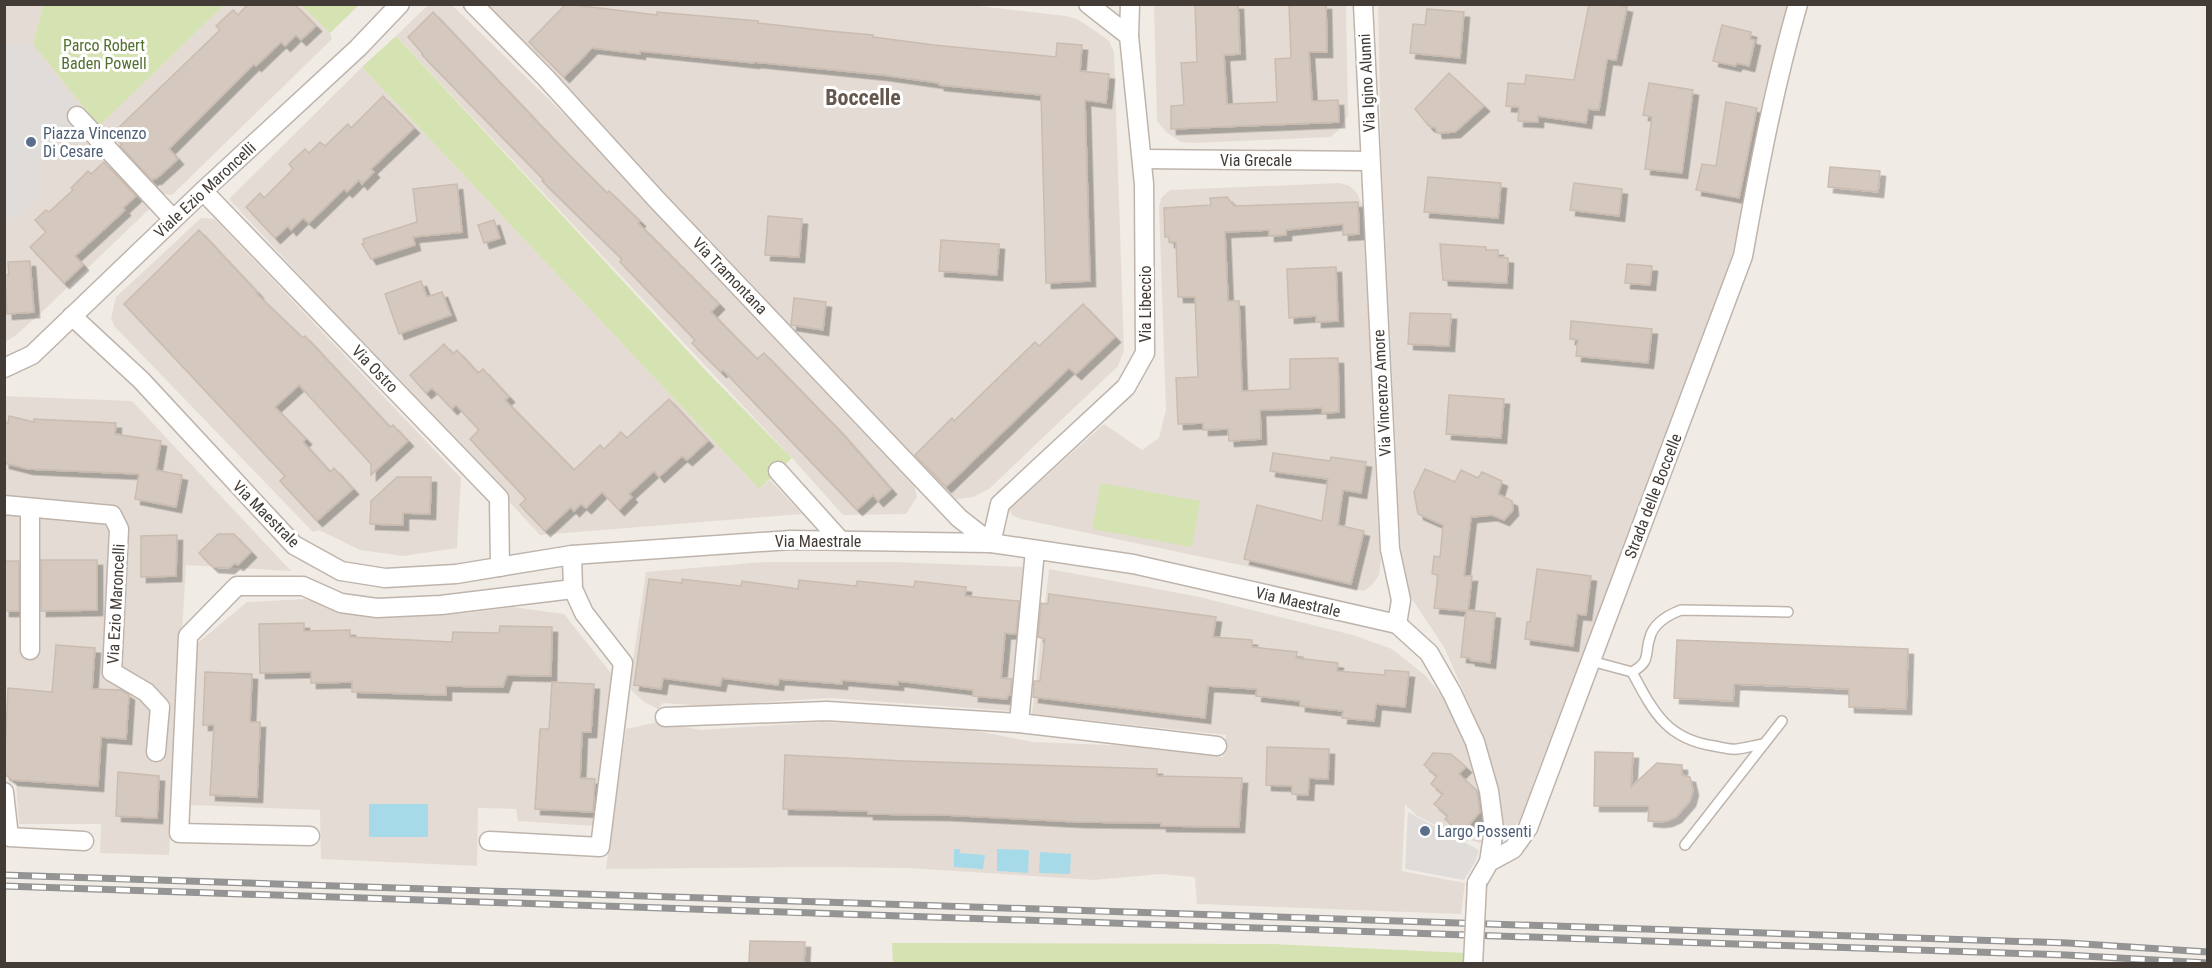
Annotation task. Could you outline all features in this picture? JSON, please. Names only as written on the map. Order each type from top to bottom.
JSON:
[{"type":"street","name":"Viale Ezio Maroncelli","points":[[4,368],[32,355],[173,219],[358,48],[400,4]]},
{"type":"street","name":"Via Tramontana","points":[[473,4],[546,78],[657,200],[959,518],[991,543]]},
{"type":"street","points":[[1088,4],[1129,36]]},
{"type":"street","name":"Via Libeccio","points":[[991,543],[1000,504],[1126,387],[1145,353],[1144,184],[1129,36],[1130,4]]},
{"type":"street","name":"Via Igino Alunni","points":[[1363,4],[1370,161]]},
{"type":"street","name":"Strada delle Boccelle","points":[[1473,963],[1477,883],[1489,862],[1513,849],[1528,828],[1743,256],[1787,43],[1798,4]]},
{"type":"street","points":[[77,116],[173,219]]},
{"type":"street","name":"Via Grecale","points":[[1142,159],[1370,161]]},
{"type":"street","name":"Via Vincenzo Amore","points":[[1370,161],[1390,549],[1401,600],[1397,624]]},
{"type":"street","name":"Via Ostro","points":[[203,191],[499,498],[500,567]]},
{"type":"street","name":"Via Maestrale","points":[[72,316],[141,380],[294,545],[341,571],[385,578],[456,574],[572,555],[790,540],[991,543],[1133,564],[1397,624],[1429,653],[1452,693],[1475,742],[1489,791],[1493,819],[1494,829],[1489,862]]},
{"type":"street","points":[[778,471],[840,540]]},
{"type":"street","name":"Via Ezio Maroncelli","points":[[4,505],[112,515],[119,529],[112,672],[146,692],[160,707],[156,752]]},
{"type":"street","points":[[30,508],[30,650]]},
{"type":"street","points":[[1019,723],[1035,550]]},
{"type":"street","points":[[489,841],[600,847],[622,663],[584,613],[573,589],[572,555]]},
{"type":"street","points":[[310,836],[179,833],[188,636],[237,585],[303,586],[341,603],[377,608],[441,604],[573,589]]},
{"type":"street","points":[[665,717],[827,711],[1019,723],[1217,746]]},
{"type":"street","points":[[4,792],[9,837],[84,841]]},
{"type":"lane","points":[[1591,661],[1632,672],[1640,668],[1647,659],[1650,636],[1665,617],[1681,610],[1788,612]]},
{"type":"lane","points":[[1632,672],[1648,703],[1681,738],[1704,745],[1736,749],[1764,744]]},
{"type":"lane","points":[[1684,845],[1782,721]]},
{"type":"shaded area","points":[[961,4],[1066,16],[1077,19],[1109,41],[1114,52],[1124,350],[1118,366],[989,489],[973,497],[953,500],[487,5]]},
{"type":"shaded area","points":[[5,5],[43,5],[33,44],[99,126],[224,5],[301,5],[330,33],[332,39],[172,195],[165,194],[45,309],[5,342]]},
{"type":"shaded area","points":[[428,5],[452,5],[571,121],[914,484],[917,497],[906,514],[843,515],[396,36]]},
{"type":"shaded area","points":[[1154,5],[1346,5],[1348,115],[1339,130],[1330,137],[1195,143],[1181,142],[1166,132],[1157,121]]},
{"type":"shaded area","points":[[1378,5],[1788,5],[1741,231],[1646,491],[1529,799],[1519,822],[1503,836],[1500,831],[1499,801],[1493,769],[1481,731],[1444,647],[1410,596],[1401,556],[1381,152]]},
{"type":"shaded area","name":"Piazza Vincenzo Di Cesare","points":[[20,44],[33,49],[87,116],[40,156],[42,182],[33,203],[24,213],[12,218],[4,218],[4,46]]},
{"type":"shaded area","points":[[362,67],[759,489],[770,480],[802,514],[540,535],[229,199]]},
{"type":"shaded area","points":[[1340,183],[1350,186],[1357,193],[1363,207],[1381,560],[1379,575],[1372,585],[1364,591],[1021,519],[1012,515],[1009,509],[1104,424],[1142,450],[1159,438],[1166,410],[1159,208],[1161,198],[1170,190]]},
{"type":"shaded area","points":[[201,218],[215,219],[461,478],[457,548],[403,556],[360,550],[319,530],[313,532],[115,327],[111,318],[116,297]]},
{"type":"shaded area","points":[[4,396],[132,401],[291,571],[186,565],[169,855],[100,853],[101,824],[19,824],[16,783],[4,775]]},
{"type":"shaded area","points":[[765,562],[894,562],[1026,567],[1012,711],[829,698],[706,706],[663,703],[658,709],[644,702],[631,690],[631,674],[646,572]]},
{"type":"shaded area","points":[[1049,569],[1195,596],[1353,635],[1392,649],[1426,676],[1450,706],[1471,746],[1484,787],[1486,841],[1480,843],[1456,836],[1416,815],[1405,804],[1402,871],[1465,883],[1461,914],[1197,904],[1195,877],[1161,874],[1094,880],[907,868],[606,869],[626,729],[658,722],[701,730],[822,722],[971,730],[1033,742],[1134,746],[1223,757],[1226,735],[1032,714]]},
{"type":"shaded area","points":[[305,599],[365,616],[467,613],[513,607],[564,614],[614,677],[594,826],[518,821],[516,809],[478,808],[477,866],[321,859],[320,810],[190,805],[193,647],[247,602]]},
{"type":"shaded area","name":"Largo Possenti","points":[[1408,812],[1479,850],[1464,880],[1405,869]]},
{"type":"green space","name":"Parco Robert Baden Powell","points":[[43,4],[224,5],[99,126],[33,44]]},
{"type":"green space","points":[[301,5],[359,5],[330,33]]},
{"type":"green space","points":[[396,36],[708,373],[792,458],[759,489],[362,67]]},
{"type":"green space","points":[[1101,483],[1200,501],[1192,547],[1092,529]]},
{"type":"green space","points":[[892,943],[1272,944],[1465,953],[1463,964],[893,964]]},
{"type":"water","points":[[369,804],[428,804],[428,837],[369,837]]},
{"type":"water","points":[[954,849],[960,849],[960,853],[985,855],[983,869],[954,867]]},
{"type":"water","points":[[997,849],[1029,850],[1028,873],[997,871]]},
{"type":"water","points":[[1040,852],[1071,854],[1070,874],[1039,873]]},
{"type":"building","points":[[248,4],[294,4],[316,26],[301,40],[296,35],[285,46],[281,42],[256,66],[254,64],[169,149],[178,159],[152,180],[120,146],[122,144],[112,134],[220,30],[216,26],[233,10],[238,15]]},
{"type":"building","points":[[566,4],[657,15],[657,12],[758,21],[758,23],[873,35],[873,37],[934,45],[1056,57],[1057,43],[1082,45],[1080,71],[1109,74],[1106,103],[1085,100],[1090,281],[1046,283],[1041,95],[939,85],[939,83],[883,75],[592,48],[564,77],[529,42]]},
{"type":"building","points":[[1195,4],[1238,4],[1240,54],[1224,55],[1227,104],[1277,102],[1275,59],[1291,58],[1289,5],[1326,4],[1327,52],[1309,52],[1312,101],[1338,100],[1339,122],[1171,129],[1171,106],[1184,105],[1181,63],[1197,62]]},
{"type":"building","points":[[1589,4],[1614,4],[1627,7],[1616,60],[1607,59],[1599,110],[1588,109],[1586,123],[1538,116],[1538,122],[1518,121],[1519,107],[1506,106],[1508,83],[1525,84],[1526,75],[1574,80]]},
{"type":"building","points":[[1427,9],[1464,12],[1460,58],[1410,53],[1413,24],[1425,25]]},
{"type":"building","points":[[433,12],[563,149],[607,193],[609,191],[640,221],[638,223],[719,304],[711,312],[757,359],[764,353],[838,429],[891,489],[878,501],[873,495],[857,510],[723,370],[721,372],[692,343],[695,340],[620,262],[622,259],[542,181],[544,180],[422,55],[408,37]]},
{"type":"building","points":[[1722,25],[1751,32],[1750,39],[1755,40],[1749,66],[1737,63],[1735,66],[1713,61]]},
{"type":"building","points":[[1449,73],[1484,106],[1455,132],[1437,133],[1436,128],[1429,126],[1415,109]]},
{"type":"building","points":[[1649,83],[1693,90],[1682,173],[1645,169],[1652,117],[1643,115]]},
{"type":"building","points":[[383,96],[414,128],[371,169],[374,172],[362,184],[359,180],[347,192],[344,189],[309,223],[303,218],[291,230],[288,226],[275,238],[246,207],[260,193],[264,198],[293,169],[289,164],[305,149],[309,153],[320,142],[325,146],[348,124],[351,128]]},
{"type":"building","points":[[1726,102],[1757,108],[1739,198],[1696,190],[1702,164],[1716,166]]},
{"type":"building","points":[[104,162],[136,196],[123,208],[125,210],[75,256],[83,265],[64,283],[30,247],[46,232],[35,220],[46,210],[49,212],[73,190],[71,188],[88,171],[91,174]]},
{"type":"building","points":[[1830,167],[1880,171],[1878,192],[1828,187]]},
{"type":"building","points":[[1428,177],[1501,183],[1498,218],[1424,212]]},
{"type":"building","points":[[1574,183],[1622,189],[1619,216],[1570,210]]},
{"type":"building","points":[[457,184],[462,232],[413,237],[415,245],[371,259],[362,244],[363,239],[417,222],[413,189]]},
{"type":"building","points":[[1227,197],[1234,206],[1358,202],[1359,234],[1343,235],[1343,224],[1286,230],[1286,235],[1269,236],[1269,230],[1225,232],[1228,301],[1239,301],[1242,391],[1290,389],[1290,359],[1338,358],[1339,412],[1322,413],[1322,408],[1260,410],[1261,439],[1229,441],[1228,429],[1203,430],[1203,423],[1178,424],[1176,378],[1198,377],[1195,297],[1178,297],[1176,242],[1169,242],[1169,237],[1165,237],[1164,208],[1211,205],[1210,198]]},
{"type":"building","points":[[768,216],[802,219],[799,257],[765,255]]},
{"type":"building","points":[[494,220],[500,238],[484,243],[478,225]]},
{"type":"building","points":[[199,230],[257,294],[303,338],[305,336],[390,427],[393,425],[408,441],[371,475],[371,464],[299,385],[275,407],[306,439],[303,442],[330,472],[334,468],[353,489],[317,521],[280,481],[285,476],[124,304]]},
{"type":"building","points":[[941,240],[999,244],[997,275],[939,271]]},
{"type":"building","points":[[1440,244],[1498,250],[1498,257],[1508,258],[1507,283],[1443,280]]},
{"type":"building","points":[[30,261],[34,312],[7,314],[5,275],[9,275],[8,262]]},
{"type":"building","points":[[1627,264],[1652,266],[1650,285],[1625,283]]},
{"type":"building","points":[[1336,267],[1338,321],[1316,322],[1316,316],[1289,318],[1287,269]]},
{"type":"building","points":[[421,281],[427,297],[442,292],[451,315],[399,334],[385,294]]},
{"type":"building","points":[[794,298],[826,302],[823,330],[791,325]]},
{"type":"building","points":[[1083,304],[1115,337],[1076,374],[1069,368],[946,487],[915,455],[952,418],[954,421],[1035,342],[1039,346]]},
{"type":"building","points":[[1410,313],[1451,314],[1449,346],[1408,344]]},
{"type":"building","points":[[1571,321],[1652,329],[1648,363],[1576,356],[1578,340],[1570,339]]},
{"type":"building","points":[[444,344],[453,354],[457,350],[478,373],[483,369],[509,397],[505,400],[574,470],[600,445],[604,449],[621,432],[627,438],[669,399],[708,441],[687,460],[682,456],[659,477],[654,471],[629,494],[632,497],[619,510],[602,492],[586,508],[581,504],[574,511],[571,507],[545,531],[520,505],[526,499],[470,439],[479,430],[456,405],[452,409],[432,388],[426,393],[410,375]]},
{"type":"building","points":[[1449,395],[1504,399],[1501,438],[1446,434]]},
{"type":"building","points":[[9,416],[34,422],[34,419],[116,423],[115,434],[161,441],[156,470],[182,475],[176,507],[135,499],[139,474],[28,469],[4,463],[4,422],[8,423]]},
{"type":"building","points":[[1273,453],[1330,461],[1331,457],[1366,462],[1361,493],[1343,490],[1338,525],[1364,531],[1351,584],[1244,559],[1257,505],[1322,521],[1328,479],[1270,471]]},
{"type":"building","points":[[1425,469],[1455,482],[1461,470],[1478,478],[1482,472],[1502,481],[1498,494],[1512,501],[1513,510],[1504,520],[1492,515],[1471,517],[1464,576],[1472,576],[1468,610],[1495,613],[1490,663],[1461,657],[1466,611],[1434,608],[1438,575],[1432,574],[1434,556],[1440,557],[1443,525],[1418,514],[1414,492]]},
{"type":"building","points":[[397,477],[431,477],[430,514],[403,513],[403,525],[370,524],[371,501]]},
{"type":"building","points":[[218,534],[234,534],[251,552],[238,565],[235,563],[229,568],[213,567],[199,553]]},
{"type":"building","points":[[177,535],[176,576],[141,577],[141,536]]},
{"type":"building","points":[[41,560],[97,560],[97,610],[41,611]]},
{"type":"building","points":[[4,561],[19,561],[19,611],[4,611]]},
{"type":"building","points":[[1537,569],[1591,576],[1586,615],[1577,614],[1573,646],[1525,639],[1527,622],[1530,622]]},
{"type":"building","points":[[649,579],[682,583],[682,579],[741,586],[742,581],[798,589],[799,580],[856,586],[857,581],[914,587],[915,581],[966,587],[965,596],[1019,601],[1016,634],[1005,633],[1001,678],[1012,679],[1010,695],[1007,699],[973,696],[973,690],[898,681],[898,685],[842,680],[842,684],[779,679],[778,685],[722,678],[720,686],[663,678],[661,689],[634,685]]},
{"type":"building","points":[[1049,594],[1216,617],[1213,637],[1252,640],[1252,647],[1297,652],[1296,658],[1338,663],[1337,671],[1385,675],[1385,670],[1409,672],[1405,707],[1376,704],[1374,721],[1342,718],[1343,711],[1300,706],[1300,701],[1256,696],[1257,689],[1208,686],[1205,718],[1033,697],[1034,681],[1040,681],[1045,639],[1038,637],[1041,603],[1048,604]]},
{"type":"building","points":[[304,623],[304,631],[350,630],[350,637],[452,642],[453,632],[499,633],[500,626],[552,627],[551,676],[507,675],[503,687],[446,686],[446,695],[352,692],[352,682],[311,683],[311,672],[260,673],[259,624]]},
{"type":"building","points":[[1677,640],[1908,649],[1906,709],[1849,707],[1849,689],[1734,684],[1733,701],[1674,698]]},
{"type":"building","points":[[56,645],[95,648],[92,689],[121,690],[129,695],[126,739],[101,737],[98,786],[13,780],[4,774],[8,688],[52,692]]},
{"type":"building","points":[[205,672],[252,674],[250,722],[260,722],[257,797],[210,795],[214,725],[203,725]]},
{"type":"building","points":[[552,682],[594,684],[591,732],[582,732],[580,778],[595,779],[593,812],[535,809],[540,729],[549,729]]},
{"type":"building","points":[[1267,747],[1329,749],[1328,779],[1309,778],[1308,795],[1292,794],[1292,786],[1266,785]]},
{"type":"building","points":[[1595,752],[1633,753],[1631,787],[1657,763],[1682,765],[1682,775],[1690,777],[1693,790],[1690,801],[1676,817],[1658,822],[1648,821],[1649,806],[1594,806]]},
{"type":"building","points":[[1433,753],[1451,754],[1466,767],[1459,774],[1477,791],[1480,812],[1461,834],[1445,819],[1448,816],[1434,804],[1443,794],[1431,784],[1437,776],[1424,765]]},
{"type":"building","points":[[785,755],[1157,769],[1157,776],[1242,778],[1239,827],[1161,826],[1161,823],[1078,822],[783,809]]},
{"type":"building","points":[[118,772],[159,776],[157,818],[116,816]]},
{"type":"building","points":[[750,941],[805,942],[804,963],[749,963]]},
{"type":"railway","points":[[4,875],[2068,943],[2208,952]]},
{"type":"railway","points":[[4,886],[2066,955],[2208,963]]},
{"type":"place","name":"Piazza Vincenzo Di Cesare","points":[[31,142]]},
{"type":"place","name":"Largo Possenti","points":[[1425,831]]},
{"type":"district","name":"Boccelle","points":[[863,97]]}]
